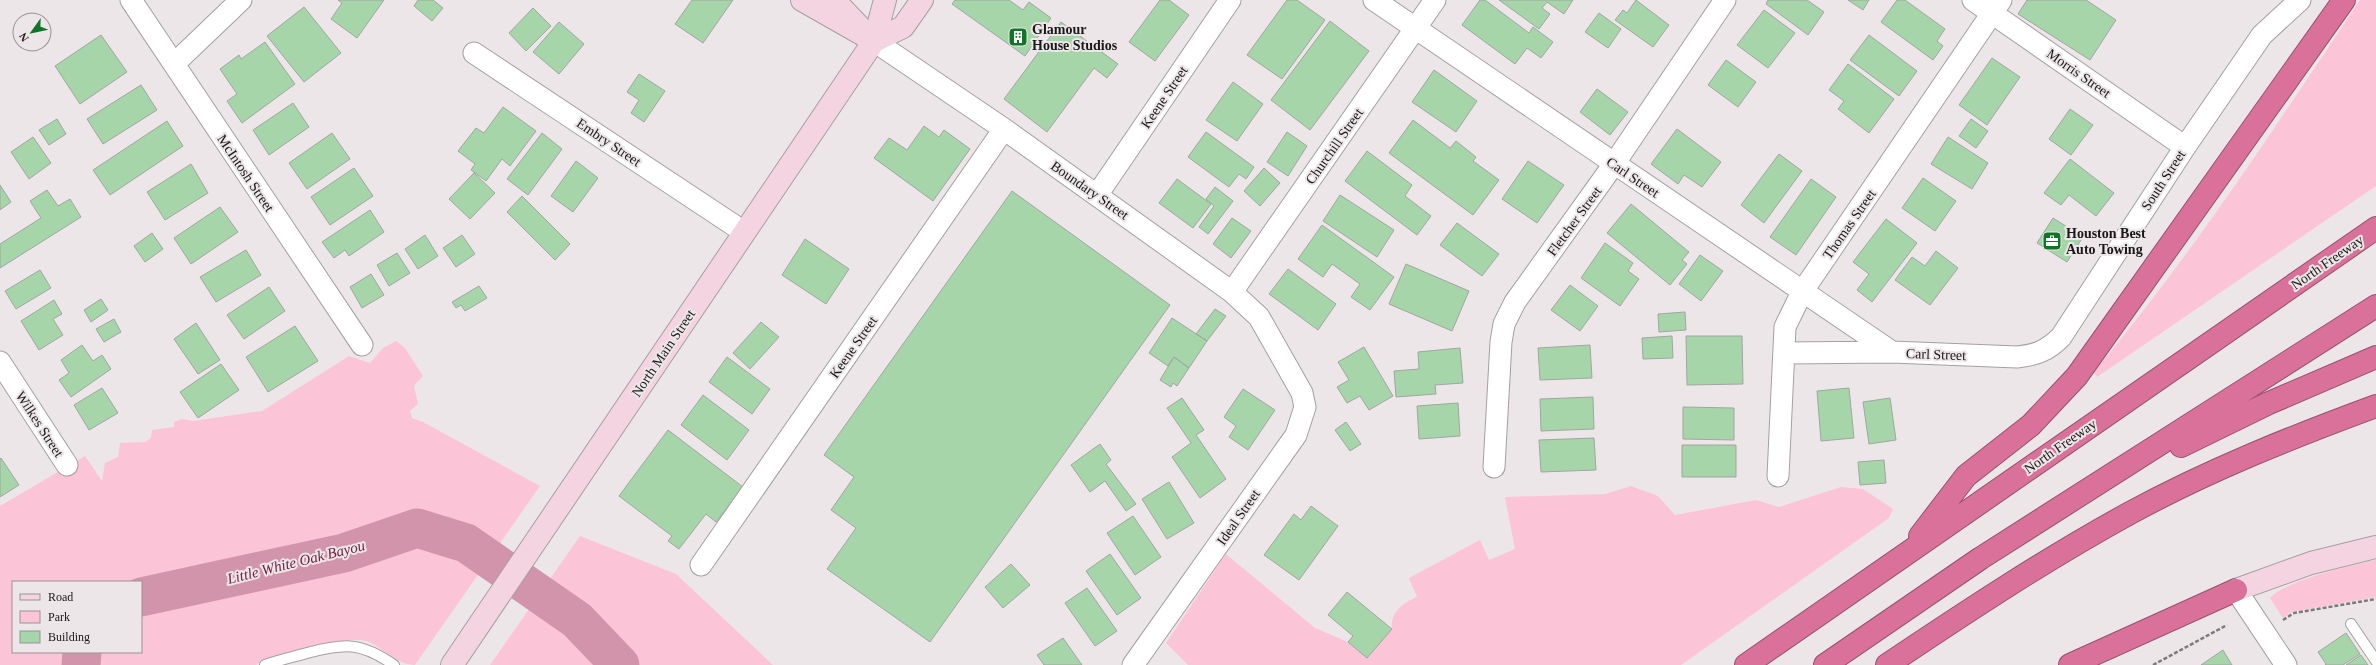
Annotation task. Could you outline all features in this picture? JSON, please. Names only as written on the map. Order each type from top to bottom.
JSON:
[{"type":"highway","points":[[1907,553],[1966,476],[2031,425],[2077,376],[2344,0]]},
{"type":"highway","name":"North Freeway","points":[[1746,665],[2376,228]]},
{"type":"highway","points":[[1825,665],[1981,558],[2376,306]]},
{"type":"highway","points":[[2328,337],[2376,318]]},
{"type":"highway","points":[[1981,558],[2109,484],[2213,430],[2324,378],[2376,357]]},
{"type":"highway","points":[[1887,665],[2040,567],[2130,513],[2237,461],[2376,406]]},
{"type":"highway","points":[[2070,665],[2236,590]]},
{"type":"main road","name":"Boundary Street","points":[[802,0],[874,41]]},
{"type":"main road","name":"Boundary Street","points":[[834,0],[874,41]]},
{"type":"main road","name":"North Main Street","points":[[457,659],[874,41],[885,0]]},
{"type":"main road","name":"North Main Street","points":[[874,41],[903,27],[922,0]]},
{"type":"main road","points":[[2236,590],[2311,563],[2376,547]]},
{"type":"street","name":"McIntosh Street","points":[[131,0],[362,345]]},
{"type":"street","points":[[174,64],[241,0]]},
{"type":"street","name":"Keene Street","points":[[1097,195],[1230,0]]},
{"type":"street","name":"Carl Street","points":[[1374,0],[1415,30],[1892,352]]},
{"type":"street","name":"Churchill Street","points":[[1232,292],[1435,0]]},
{"type":"street","name":"Fletcher Street","points":[[1494,467],[1501,342],[1504,324],[1515,302],[1614,164],[1725,0]]},
{"type":"street","name":"Morris Street","points":[[1973,0],[1996,6],[2185,147]]},
{"type":"street","name":"South Street","points":[[1980,356],[2017,357],[2036,355],[2051,348],[2185,147],[2262,35],[2300,0]]},
{"type":"street","name":"Thomas Street","points":[[1778,476],[1785,327],[1802,292],[1996,6]]},
{"type":"street","name":"Boundary Street","points":[[874,41],[1004,129],[1232,292],[1259,317],[1285,360]]},
{"type":"street","name":"Embry Street","points":[[474,53],[744,232]]},
{"type":"street","name":"Keene Street","points":[[702,565],[1004,129]]},
{"type":"street","name":"Carl Street","points":[[1784,353],[1892,352],[1980,356]]},
{"type":"street","name":"Ideal Street","points":[[1133,665],[1300,427],[1305,407],[1302,393],[1285,360]]},
{"type":"street","name":"Wilkes Street","points":[[0,362],[67,465]]},
{"type":"street","points":[[2236,590],[2286,665]]},
{"type":"lane","points":[[2351,624],[2376,661]]},
{"type":"lane","points":[[265,665],[334,646],[348,645],[377,653],[394,665]]},
{"type":"path","points":[[2283,620],[2294,613],[2376,599]]},
{"type":"path","points":[[2153,665],[2227,625]]},
{"type":"green space","points":[[2360,0],[2376,0],[2376,186],[2097,377],[2094,372],[2165,282],[2232,190]]},
{"type":"green space","points":[[396,341],[405,348],[423,376],[414,386],[418,404],[410,411],[412,418],[423,422],[540,486],[415,665],[397,660],[375,645],[359,640],[330,643],[295,650],[265,660],[256,665],[0,665],[0,506],[85,456],[102,481],[105,463],[118,457],[120,443],[145,442],[151,438],[152,430],[174,427],[174,422],[182,419],[193,421],[262,411],[349,356],[370,363],[383,348]]},
{"type":"green space","points":[[1631,486],[1658,496],[1675,515],[1756,500],[1779,507],[1841,487],[1863,489],[1893,509],[1889,518],[1681,665],[1188,665],[1166,643],[1226,554],[1315,628],[1348,642],[1367,658],[1392,629],[1393,618],[1398,609],[1402,605],[1417,597],[1409,578],[1480,540],[1489,560],[1515,549],[1505,497],[1605,494]]},
{"type":"green space","points":[[580,536],[676,574],[773,665],[490,665]]},
{"type":"green space","points":[[2376,560],[2376,597],[2291,612],[2283,618],[2270,598],[2290,586],[2320,574]]},
{"type":"building","points":[[338,0],[384,0],[357,38],[331,19],[342,3]]},
{"type":"building","points":[[418,0],[433,0],[443,8],[432,21],[414,6]]},
{"type":"building","points":[[692,0],[733,0],[703,43],[675,24]]},
{"type":"building","name":"Glamour House Studios","points":[[955,0],[1009,0],[1023,10],[1029,2],[1051,18],[1025,56],[952,4]]},
{"type":"building","points":[[1160,0],[1169,0],[1189,15],[1155,61],[1129,42]]},
{"type":"building","points":[[1287,0],[1297,0],[1325,20],[1282,79],[1247,55]]},
{"type":"building","points":[[1480,0],[1485,0],[1529,33],[1533,27],[1553,42],[1541,58],[1527,48],[1515,64],[1462,25]]},
{"type":"building","points":[[1499,0],[1573,0],[1564,14],[1547,2],[1542,8],[1550,14],[1539,29]]},
{"type":"building","points":[[1636,0],[1669,25],[1653,47],[1615,20],[1623,10],[1627,13]]},
{"type":"building","points":[[1768,0],[1807,0],[1824,12],[1808,35],[1766,4]]},
{"type":"building","points":[[1848,0],[1869,0],[1863,10]]},
{"type":"building","points":[[1897,0],[1905,0],[1945,29],[1937,41],[1943,46],[1933,60],[1881,22]]},
{"type":"building","points":[[2027,0],[2086,0],[2116,20],[2090,60],[2018,14]]},
{"type":"building","points":[[304,7],[341,53],[304,82],[267,36]]},
{"type":"building","points":[[533,8],[551,26],[526,51],[509,33]]},
{"type":"building","points":[[1764,10],[1795,33],[1768,68],[1737,45]]},
{"type":"building","points":[[1599,13],[1621,29],[1608,48],[1585,32]]},
{"type":"building","points":[[1330,21],[1369,51],[1310,130],[1271,100]]},
{"type":"building","points":[[559,22],[584,44],[559,74],[533,52]]},
{"type":"building","points":[[1061,22],[1118,64],[1107,78],[1094,68],[1047,132],[1004,99]]},
{"type":"building","points":[[101,35],[127,72],[80,104],[55,66]]},
{"type":"building","points":[[1869,35],[1917,71],[1899,96],[1850,60]]},
{"type":"building","points":[[265,42],[295,84],[242,123],[227,101],[237,94],[220,69],[239,55],[241,59]]},
{"type":"building","points":[[1992,58],[2020,77],[1987,125],[1959,105]]},
{"type":"building","points":[[1726,60],[1756,82],[1738,107],[1708,85]]},
{"type":"building","points":[[1848,64],[1894,99],[1869,133],[1838,109],[1844,101],[1829,90]]},
{"type":"building","points":[[1434,70],[1477,101],[1456,132],[1412,102]]},
{"type":"building","points":[[639,74],[665,91],[644,122],[631,113],[639,100],[627,92]]},
{"type":"building","points":[[1233,82],[1263,104],[1237,141],[1206,120]]},
{"type":"building","points":[[141,85],[157,110],[103,144],[87,119]]},
{"type":"building","points":[[1597,89],[1628,112],[1610,135],[1580,112]]},
{"type":"building","points":[[293,103],[309,127],[269,155],[253,130]]},
{"type":"building","points":[[503,107],[536,131],[510,166],[502,159],[486,181],[471,170],[475,164],[458,151],[476,128],[484,133]]},
{"type":"building","points":[[2070,109],[2093,125],[2071,155],[2049,139]]},
{"type":"building","points":[[57,119],[66,134],[49,145],[39,130]]},
{"type":"building","points":[[1971,119],[1988,131],[1976,148],[1959,136]]},
{"type":"building","points":[[1413,120],[1450,148],[1456,141],[1476,157],[1473,161],[1499,180],[1473,215],[1389,153]]},
{"type":"building","points":[[167,121],[183,146],[110,195],[93,170]]},
{"type":"building","points":[[924,126],[939,137],[944,130],[970,149],[933,201],[874,158],[889,138],[907,150]]},
{"type":"building","points":[[1677,129],[1721,162],[1702,187],[1684,175],[1678,184],[1651,164]]},
{"type":"building","points":[[1206,132],[1254,167],[1246,179],[1239,174],[1229,187],[1188,157]]},
{"type":"building","points":[[1287,132],[1307,146],[1288,176],[1267,162]]},
{"type":"building","points":[[332,133],[350,159],[307,189],[289,163]]},
{"type":"building","points":[[542,133],[562,149],[528,195],[507,179]]},
{"type":"building","points":[[33,137],[51,163],[29,179],[11,152]]},
{"type":"building","points":[[1948,137],[1988,163],[1972,189],[1931,164]]},
{"type":"building","points":[[1367,151],[1412,185],[1405,196],[1431,216],[1417,235],[1345,181]]},
{"type":"building","points":[[1779,154],[1802,171],[1764,223],[1741,205]]},
{"type":"building","points":[[2070,159],[2114,193],[2096,216],[2069,195],[2061,205],[2044,193]]},
{"type":"building","points":[[576,161],[598,178],[573,212],[551,196]]},
{"type":"building","points":[[1528,161],[1564,185],[1537,223],[1502,199]]},
{"type":"building","points":[[191,164],[208,193],[165,220],[147,192]]},
{"type":"building","points":[[354,168],[373,196],[330,225],[311,197]]},
{"type":"building","points":[[1264,168],[1280,183],[1260,206],[1244,191]]},
{"type":"building","points":[[474,173],[495,193],[470,219],[449,199]]},
{"type":"building","points":[[1923,178],[1956,201],[1935,231],[1902,208]]},
{"type":"building","points":[[1177,179],[1211,204],[1193,228],[1159,203]]},
{"type":"building","points":[[1811,179],[1836,197],[1796,255],[1770,237]]},
{"type":"building","points":[[0,185],[11,202],[0,210]]},
{"type":"building","points":[[1215,187],[1233,201],[1208,234],[1199,227],[1214,206],[1206,199]]},
{"type":"building","points":[[47,190],[58,206],[70,199],[81,217],[0,268],[0,244],[41,218],[30,201]]},
{"type":"building","points":[[1012,191],[1170,305],[930,642],[827,569],[856,528],[831,510],[854,477],[824,455]]},
{"type":"building","points":[[1340,195],[1394,230],[1377,257],[1323,221]]},
{"type":"building","points":[[522,196],[570,244],[555,260],[507,212]]},
{"type":"building","points":[[1631,204],[1689,252],[1682,260],[1687,264],[1670,285],[1607,233]]},
{"type":"building","points":[[220,207],[238,232],[191,264],[174,238]]},
{"type":"building","points":[[370,210],[384,232],[349,256],[345,250],[334,258],[322,242]]},
{"type":"building","points":[[1232,218],[1251,231],[1231,258],[1213,244]]},
{"type":"building","points":[[2053,218],[2083,237],[2067,262],[2037,243]]},
{"type":"building","points":[[1886,219],[1917,243],[1872,302],[1857,290],[1869,274],[1853,262]]},
{"type":"building","points":[[1457,223],[1499,254],[1482,276],[1440,245]]},
{"type":"building","points":[[1322,225],[1394,277],[1370,310],[1351,297],[1360,284],[1332,264],[1323,277],[1298,259]]},
{"type":"building","points":[[152,233],[163,249],[145,262],[134,246]]},
{"type":"building","points":[[425,235],[438,256],[418,269],[405,249]]},
{"type":"building","points":[[462,235],[475,254],[456,267],[443,248]]},
{"type":"building","points":[[805,239],[849,269],[826,304],[782,275]]},
{"type":"building","points":[[1605,243],[1633,263],[1628,271],[1639,279],[1620,306],[1581,278]]},
{"type":"building","points":[[246,250],[261,275],[216,302],[200,277]]},
{"type":"building","points":[[1936,251],[1958,268],[1930,305],[1895,280],[1912,257],[1925,266]]},
{"type":"building","points":[[397,253],[410,273],[389,286],[377,265]]},
{"type":"building","points":[[1700,255],[1723,271],[1701,301],[1679,284]]},
{"type":"building","points":[[1406,264],[1469,291],[1452,331],[1389,304]]},
{"type":"building","points":[[1288,269],[1336,304],[1318,330],[1269,294]]},
{"type":"building","points":[[40,270],[51,288],[16,309],[5,291]]},
{"type":"building","points":[[371,274],[384,295],[362,308],[350,287]]},
{"type":"building","points":[[1570,285],[1598,306],[1580,331],[1551,310]]},
{"type":"building","points":[[479,286],[487,298],[465,311],[461,305],[456,308],[452,302]]},
{"type":"building","points":[[269,287],[285,311],[244,339],[227,315]]},
{"type":"building","points":[[101,299],[108,310],[91,322],[84,310]]},
{"type":"building","points":[[54,300],[62,314],[53,319],[63,335],[39,350],[21,321]]},
{"type":"building","points":[[1215,309],[1226,316],[1207,341],[1196,334]]},
{"type":"building","points":[[1685,312],[1686,330],[1659,332],[1658,314]]},
{"type":"building","points":[[1172,318],[1207,341],[1189,368],[1174,357],[1168,366],[1149,353]]},
{"type":"building","points":[[114,319],[121,332],[104,342],[96,329]]},
{"type":"building","points":[[761,322],[779,337],[750,369],[733,353]]},
{"type":"building","points":[[196,323],[220,360],[198,374],[174,339]]},
{"type":"building","points":[[295,326],[318,361],[268,392],[246,357]]},
{"type":"building","points":[[1672,336],[1673,358],[1643,359],[1642,338]]},
{"type":"building","points":[[1686,336],[1742,336],[1743,384],[1687,385]]},
{"type":"building","points":[[82,345],[93,361],[102,355],[111,369],[71,397],[59,380],[69,373],[61,360]]},
{"type":"building","points":[[1590,345],[1592,378],[1540,380],[1538,348]]},
{"type":"building","points":[[1364,347],[1393,396],[1369,410],[1360,396],[1347,403],[1337,387],[1349,380],[1338,362]]},
{"type":"building","points":[[1460,348],[1463,383],[1435,385],[1436,394],[1396,397],[1394,371],[1419,369],[1418,352]]},
{"type":"building","points":[[727,357],[770,389],[752,414],[709,382]]},
{"type":"building","points":[[1174,357],[1189,368],[1177,386],[1173,383],[1171,387],[1160,380]]},
{"type":"building","points":[[221,364],[239,390],[198,418],[180,392]]},
{"type":"building","points":[[102,388],[118,413],[89,430],[74,405]]},
{"type":"building","points":[[1849,388],[1854,438],[1821,441],[1817,391]]},
{"type":"building","points":[[1243,389],[1275,410],[1248,450],[1229,437],[1236,426],[1224,417]]},
{"type":"building","points":[[703,395],[749,430],[727,460],[681,425]]},
{"type":"building","points":[[1593,397],[1594,429],[1541,431],[1540,399]]},
{"type":"building","points":[[1182,398],[1204,430],[1196,435],[1226,479],[1200,498],[1172,457],[1191,443],[1167,408]]},
{"type":"building","points":[[1890,398],[1896,440],[1869,444],[1863,402]]},
{"type":"building","points":[[1458,403],[1460,436],[1419,439],[1417,406]]},
{"type":"building","points":[[1683,407],[1734,408],[1734,440],[1683,439]]},
{"type":"building","points":[[1346,422],[1361,444],[1350,451],[1335,430]]},
{"type":"building","points":[[668,430],[743,487],[716,522],[706,514],[679,549],[668,541],[672,536],[619,496]]},
{"type":"building","points":[[1594,438],[1596,470],[1541,472],[1539,440]]},
{"type":"building","points":[[1100,444],[1111,460],[1106,464],[1136,504],[1126,511],[1105,481],[1090,492],[1071,465]]},
{"type":"building","points":[[1682,445],[1736,445],[1736,477],[1682,477]]},
{"type":"building","points":[[1,458],[19,485],[0,497],[0,459]]},
{"type":"building","points":[[1884,460],[1886,483],[1860,485],[1858,462]]},
{"type":"building","points":[[1169,482],[1194,523],[1167,539],[1142,499]]},
{"type":"building","points":[[1311,506],[1338,526],[1299,580],[1264,555],[1294,514],[1301,520]]},
{"type":"building","points":[[1133,516],[1161,557],[1135,575],[1107,533]]},
{"type":"building","points":[[1110,554],[1141,598],[1117,615],[1086,571]]},
{"type":"building","points":[[1011,564],[1030,585],[1003,608],[985,587]]},
{"type":"building","points":[[1087,588],[1117,631],[1095,646],[1065,603]]},
{"type":"building","points":[[1347,592],[1392,629],[1367,658],[1348,642],[1353,636],[1328,615]]},
{"type":"building","points":[[2346,633],[2360,654],[2343,665],[2325,665],[2326,664],[2318,652]]},
{"type":"building","points":[[1063,638],[1082,665],[1044,665],[1037,655]]},
{"type":"building","points":[[2223,650],[2232,665],[2201,665]]},
{"type":"building","points":[[2361,655],[2368,665],[2346,665]]},
{"type":"waterway","name":"Little White Oak Bayou","points":[[142,597],[344,553],[417,528],[466,543],[577,620],[620,665]]},
{"type":"waterway","name":"Little White Oak Bayou","points":[[81,665],[82,653]]},
{"type":"place","name":"Glamour House Studios","points":[[1018,37]]},
{"type":"place","name":"Houston Best Auto Towing","points":[[2052,241]]}]
